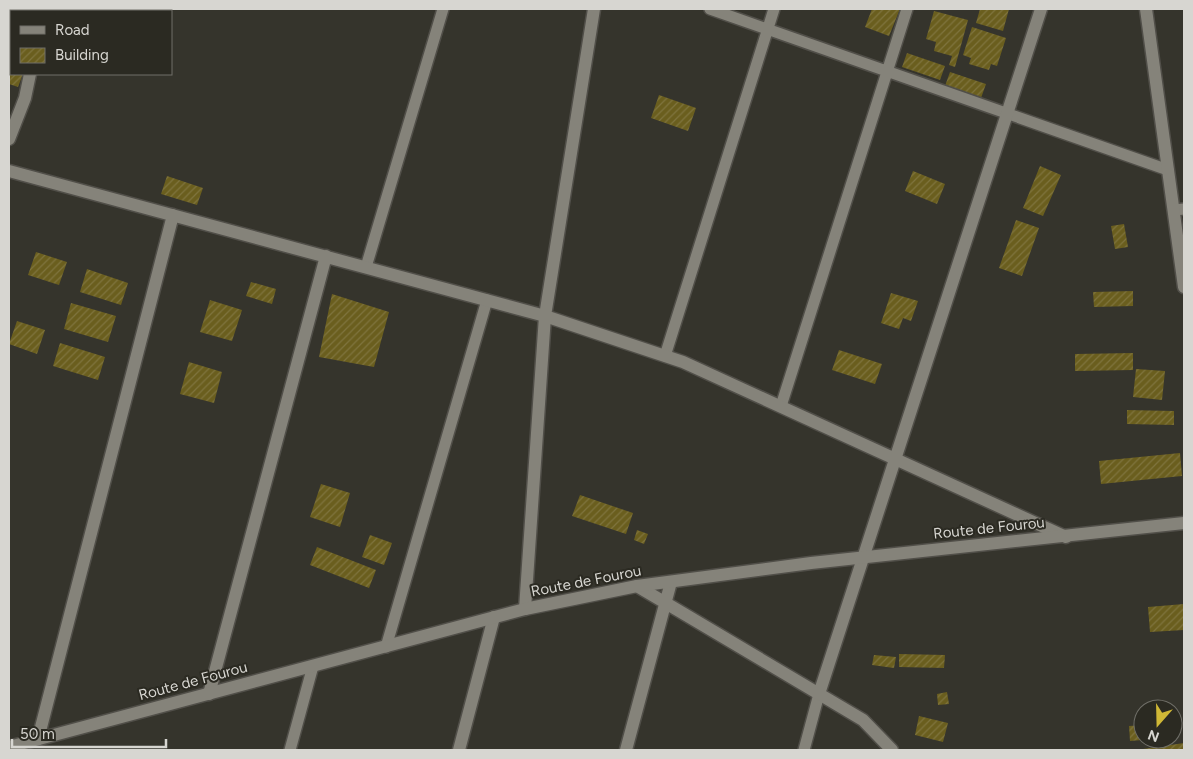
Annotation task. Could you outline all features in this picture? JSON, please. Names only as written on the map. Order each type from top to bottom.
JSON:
[{"type":"street","points":[[525,609],[545,316],[594,9]]},
{"type":"street","points":[[819,694],[1041,9]]},
{"type":"street","points":[[1146,9],[1168,170],[1179,209],[1184,287]]},
{"type":"street","points":[[9,138],[25,98],[30,75]]},
{"type":"street","points":[[9,171],[545,316],[684,362],[1066,537]]},
{"type":"street","points":[[38,739],[173,215]]},
{"type":"street","points":[[209,694],[326,256]]},
{"type":"street","name":"Route de Fourou","points":[[9,747],[525,609],[637,586],[811,563],[1184,523]]},
{"type":"street","points":[[626,750],[671,582]]},
{"type":"street","points":[[637,586],[863,720],[892,750]]},
{"type":"street","points":[[459,750],[494,618]]},
{"type":"lane","points":[[366,267],[443,9]]},
{"type":"lane","points":[[710,9],[1168,170]]},
{"type":"lane","points":[[665,356],[774,9]]},
{"type":"lane","points":[[781,406],[907,9]]},
{"type":"lane","points":[[386,647],[486,300]]},
{"type":"lane","points":[[290,750],[313,666]]},
{"type":"lane","points":[[804,750],[819,694]]},
{"type":"building","points":[[872,9],[900,9],[889,36],[865,27]]},
{"type":"building","points":[[980,9],[1009,9],[1003,31],[976,23]]},
{"type":"building","points":[[934,11],[968,20],[955,67],[949,65],[952,56],[934,51],[936,42],[926,39]]},
{"type":"building","points":[[972,27],[1006,38],[997,66],[991,64],[989,70],[969,64],[971,58],[963,55]]},
{"type":"building","points":[[907,53],[945,66],[940,80],[902,67]]},
{"type":"building","points":[[9,58],[10,75],[23,75],[18,87],[9,84]]},
{"type":"building","points":[[950,72],[986,84],[981,98],[945,86]]},
{"type":"building","points":[[659,95],[696,108],[688,131],[651,118]]},
{"type":"building","points":[[1040,166],[1061,175],[1043,216],[1023,208]]},
{"type":"building","points":[[913,171],[945,184],[937,204],[905,191]]},
{"type":"building","points":[[167,176],[203,188],[197,205],[161,194]]},
{"type":"building","points":[[1016,220],[1039,228],[1022,276],[999,268]]},
{"type":"building","points":[[1124,224],[1128,247],[1115,249],[1111,226]]},
{"type":"building","points":[[36,252],[67,262],[59,285],[28,275]]},
{"type":"building","points":[[87,269],[128,283],[121,305],[80,292]]},
{"type":"building","points":[[251,282],[276,289],[272,304],[246,296]]},
{"type":"building","points":[[1133,291],[1133,306],[1094,307],[1093,292]]},
{"type":"building","points":[[891,293],[918,301],[911,321],[903,318],[899,329],[881,323]]},
{"type":"building","points":[[332,294],[389,312],[374,367],[319,357]]},
{"type":"building","points":[[210,300],[242,310],[232,341],[200,332]]},
{"type":"building","points":[[71,303],[116,316],[108,342],[64,329]]},
{"type":"building","points":[[17,321],[45,330],[37,354],[9,344]]},
{"type":"building","points":[[60,343],[105,357],[98,380],[53,366]]},
{"type":"building","points":[[839,350],[882,364],[875,384],[832,370]]},
{"type":"building","points":[[1133,353],[1133,370],[1075,371],[1075,354]]},
{"type":"building","points":[[189,362],[222,372],[214,403],[180,394]]},
{"type":"building","points":[[1136,369],[1165,371],[1162,400],[1133,397]]},
{"type":"building","points":[[1127,410],[1174,411],[1174,425],[1127,424]]},
{"type":"building","points":[[1180,453],[1182,476],[1101,484],[1099,461]]},
{"type":"building","points":[[321,484],[350,493],[340,527],[310,517]]},
{"type":"building","points":[[580,495],[633,513],[626,534],[572,516]]},
{"type":"building","points":[[637,530],[648,534],[644,544],[634,540]]},
{"type":"building","points":[[370,535],[392,543],[384,565],[362,557]]},
{"type":"building","points":[[317,547],[376,570],[369,588],[310,565]]},
{"type":"building","points":[[1184,604],[1184,630],[1150,632],[1148,607]]},
{"type":"building","points":[[899,654],[945,655],[944,668],[899,667]]},
{"type":"building","points":[[874,655],[896,657],[894,668],[872,665]]},
{"type":"building","points":[[947,692],[949,704],[938,705],[937,694]]},
{"type":"building","points":[[919,716],[948,723],[943,742],[915,735]]},
{"type":"building","points":[[1129,726],[1133,726],[1133,741],[1130,741]]},
{"type":"building","points":[[1183,743],[1184,750],[1143,750],[1183,749]]}]
